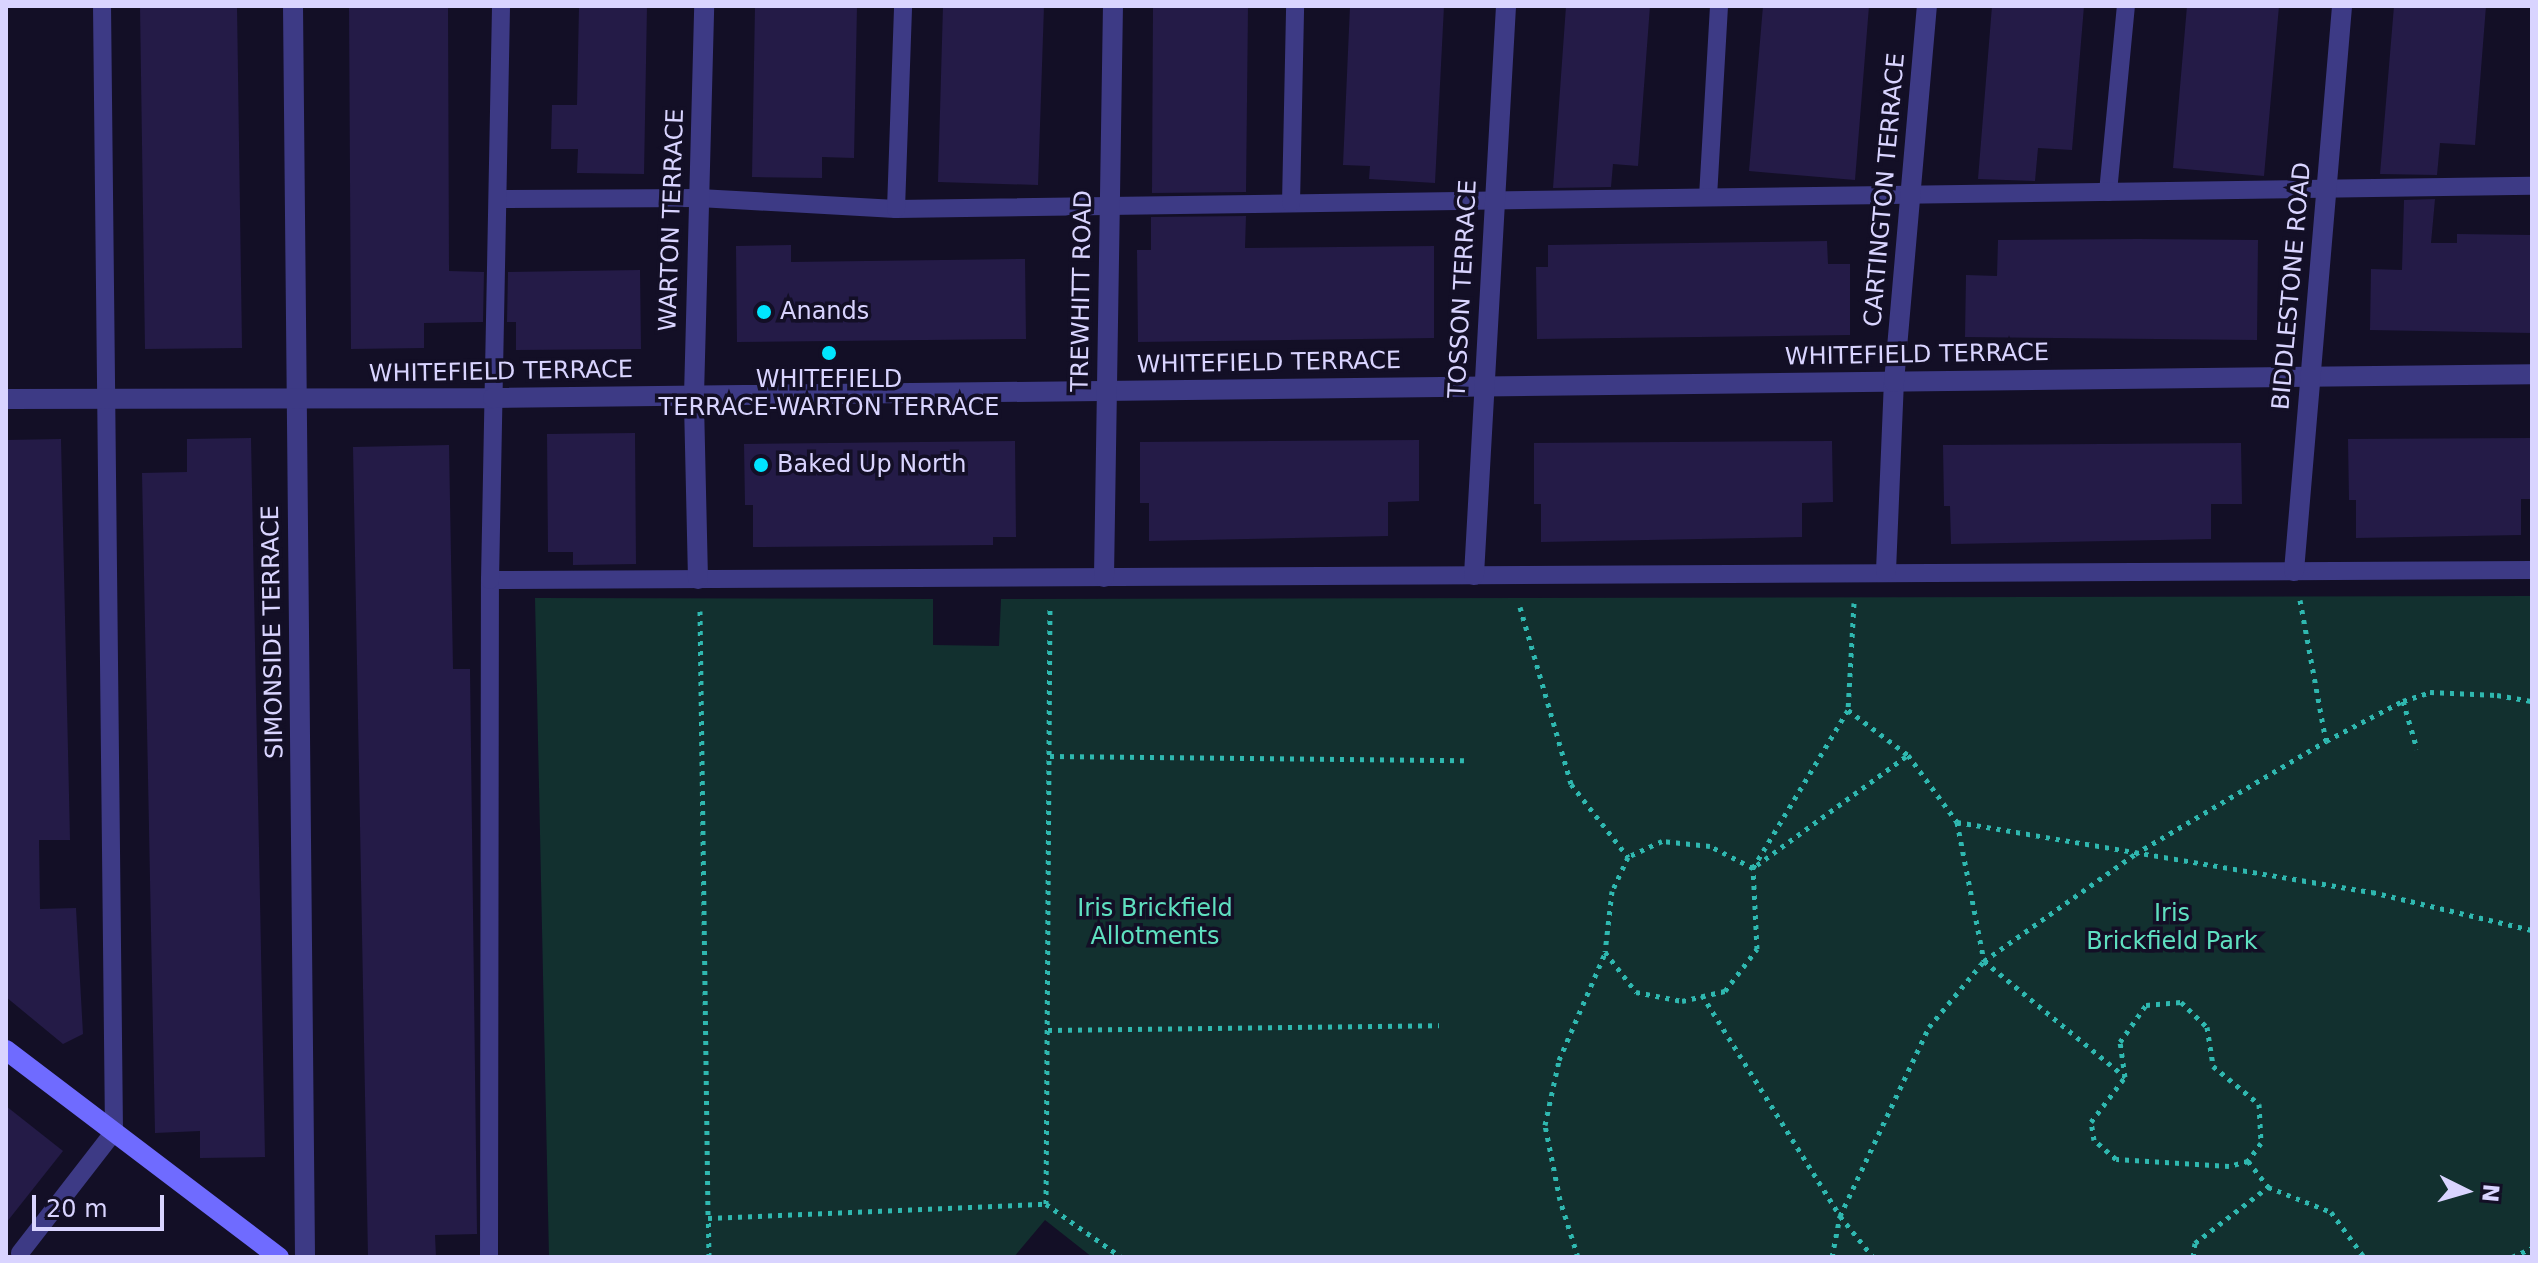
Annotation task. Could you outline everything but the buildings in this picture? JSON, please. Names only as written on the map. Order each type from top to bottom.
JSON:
[{"type":"street","name":"SIMONSIDE TERRACE","points":[[293,6],[305,1257]]},
{"type":"street","name":"WARTON TERRACE","points":[[698,579],[694,396],[704,6]]},
{"type":"street","name":"TREWHITT ROAD","points":[[1104,577],[1113,6]]},
{"type":"street","name":"TOSSON TERRACE","points":[[1474,575],[1506,6]]},
{"type":"street","name":"CARTINGTON TERRACE","points":[[1886,571],[1894,382],[1927,6]]},
{"type":"street","name":"BIDDLESTONE ROAD","points":[[2294,571],[2342,6]]},
{"type":"street","name":"WHITEFIELD TERRACE","points":[[6,399],[296,400],[2532,374]]},
{"type":"street","points":[[6,1050],[279,1257]]},
{"type":"lane","points":[[20,1253],[114,1132],[102,6]]},
{"type":"lane","points":[[489,1257],[490,580],[500,199],[501,6]]},
{"type":"lane","points":[[896,209],[903,6]]},
{"type":"lane","points":[[1291,203],[1295,6]]},
{"type":"lane","points":[[1708,197],[1719,6]]},
{"type":"lane","points":[[2108,192],[2126,6]]},
{"type":"lane","points":[[500,199],[699,198],[896,209],[2532,185]]},
{"type":"lane","points":[[490,580],[2532,570]]},
{"type":"path","points":[[1605,952],[1636,992],[1682,1001],[1725,991],[1757,949],[1753,868],[1848,710],[1855,582],[1886,571]]},
{"type":"path","points":[[2294,571],[2326,741]]},
{"type":"path","points":[[1511,575],[1571,784],[1628,857]]},
{"type":"path","points":[[1046,1204],[1050,577]]},
{"type":"path","points":[[698,579],[709,1257]]},
{"type":"path","points":[[1832,1257],[1840,1216],[1929,1027],[1984,961],[2135,854],[2326,741],[2403,701],[2430,692],[2497,695],[2532,701]]},
{"type":"path","points":[[2403,701],[2417,749]]},
{"type":"path","points":[[1848,710],[1908,755],[1957,822],[1984,961],[2125,1077]]},
{"type":"path","points":[[1753,868],[1908,755]]},
{"type":"path","points":[[1050,756],[1464,760]]},
{"type":"path","points":[[1957,822],[2372,892],[2532,930]]},
{"type":"path","points":[[1578,1257],[1560,1200],[1545,1125],[1559,1060],[1605,952],[1612,891],[1628,857],[1662,841],[1710,846],[1753,868]]},
{"type":"path","points":[[1702,995],[1840,1216],[1873,1257]]},
{"type":"path","points":[[2181,1002],[2207,1027],[2213,1066],[2259,1104],[2261,1143],[2248,1161],[2229,1166],[2116,1159],[2094,1140],[2091,1122],[2125,1077],[2120,1042],[2146,1005],[2181,1002]]},
{"type":"path","points":[[1048,1030],[1439,1025]]},
{"type":"path","points":[[2248,1161],[2268,1187],[2331,1212],[2364,1257]]},
{"type":"path","points":[[2193,1257],[2195,1243],[2268,1187]]},
{"type":"path","points":[[708,1218],[1046,1204],[1121,1257]]},
{"type":"path","points":[[2512,1257],[2532,1248]]},
{"type":"green space","points":[[2532,596],[2532,1257],[1092,1257],[1045,1220],[1014,1257],[549,1257],[535,598],[933,599],[933,645],[999,646],[1001,599]]},
{"type":"place","name":"Anands","points":[[764,312]]},
{"type":"place","name":"WHITEFIELD TERRACE-WARTON TERRACE","points":[[829,353]]},
{"type":"place","name":"Baked Up North","points":[[761,465]]},
{"type":"park label","name":"Iris Brickfield Allotments","points":[[1155,923]]},
{"type":"park label","name":"Iris Brickfield Park","points":[[2172,928]]}]
